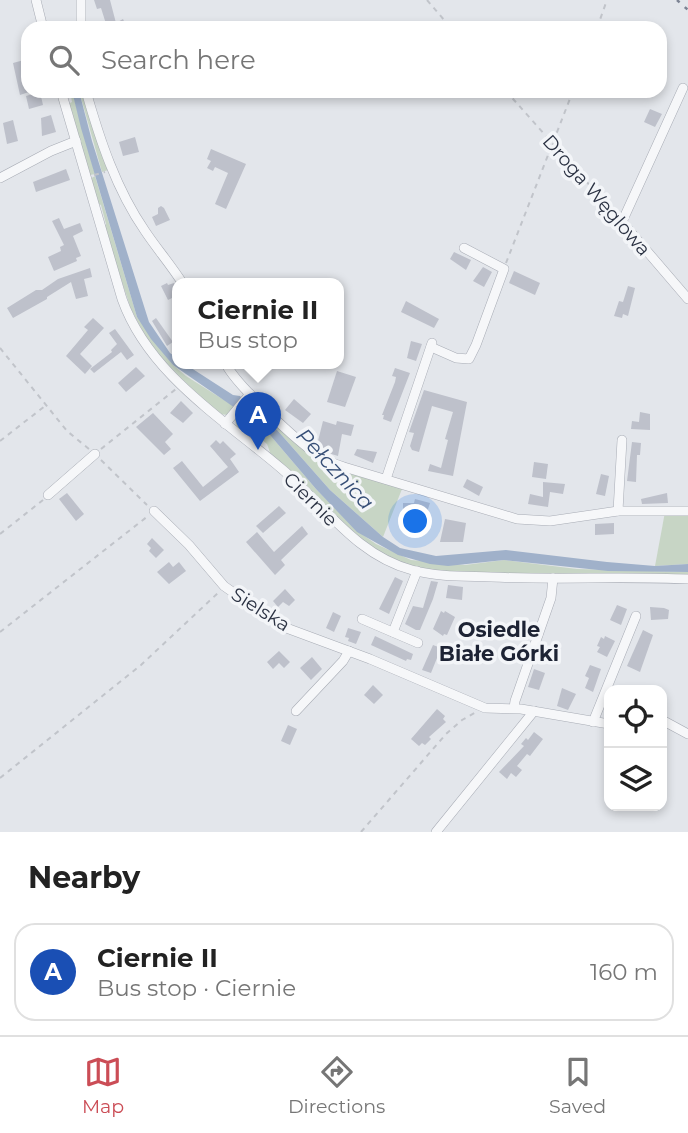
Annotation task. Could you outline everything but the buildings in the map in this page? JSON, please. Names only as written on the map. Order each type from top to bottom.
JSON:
[{"type":"street","points":[[36,0],[41,21]]},
{"type":"street","points":[[81,0],[81,21]]},
{"type":"street","points":[[622,222],[683,88]]},
{"type":"street","name":"Ciernie","points":[[63,98],[126,311],[138,334],[154,357],[182,384],[225,424],[286,472],[350,537],[382,558],[417,571],[452,576],[688,579]]},
{"type":"street","points":[[88,98],[104,149],[127,199],[144,230],[179,278]]},
{"type":"street","points":[[0,177],[51,150],[76,141]]},
{"type":"street","name":"Droga Węglowa","points":[[622,222],[687,294]]},
{"type":"street","points":[[386,480],[432,345],[456,358],[468,359],[476,345],[504,269],[464,248]]},
{"type":"street","name":"Ciernie","points":[[229,369],[248,397],[319,456],[332,463],[386,480],[517,519],[564,520],[618,511],[688,511]]},
{"type":"street","points":[[225,424],[248,397]]},
{"type":"street","points":[[618,511],[622,440]]},
{"type":"street","points":[[48,495],[95,454]]},
{"type":"street","name":"Sielska","points":[[154,511],[190,545],[224,586],[281,626],[349,651],[485,708],[514,708],[604,723]]},
{"type":"street","points":[[393,632],[417,571]]},
{"type":"street","points":[[514,708],[551,598],[553,578]]},
{"type":"street","points":[[593,722],[636,616]]},
{"type":"street","points":[[362,619],[418,643]]},
{"type":"street","points":[[296,711],[343,661],[349,651]]},
{"type":"street","points":[[436,832],[534,711]]},
{"type":"street","points":[[667,723],[688,734]]},
{"type":"path","points":[[427,0],[445,21]]},
{"type":"path","points":[[600,21],[607,0]]},
{"type":"path","name":"Droga Węglowa","points":[[512,98],[622,222]]},
{"type":"path","points":[[504,269],[570,98]]},
{"type":"path","points":[[94,175],[104,173]]},
{"type":"path","points":[[0,348],[67,431],[154,511],[0,632]]},
{"type":"path","points":[[95,454],[182,384]]},
{"type":"path","points":[[0,441],[46,406]]},
{"type":"path","points":[[0,534],[48,495]]},
{"type":"path","points":[[0,778],[141,665],[224,586]]},
{"type":"path","points":[[361,832],[446,734],[462,720],[485,708]]},
{"type":"green space","points":[[71,98],[74,98],[95,174],[90,175],[68,104],[72,102]]},
{"type":"green space","points":[[81,98],[86,98],[108,170],[102,172]]},
{"type":"green space","points":[[95,176],[137,317],[172,364],[172,369],[178,369],[235,407],[228,415],[219,414],[169,367],[148,341],[131,309],[104,228],[106,224],[101,205],[97,203],[90,179]]},
{"type":"green space","points":[[251,400],[321,463],[402,489],[383,537],[330,490],[270,422],[247,403]]},
{"type":"green space","points":[[241,411],[264,428],[316,489],[356,530],[376,544],[411,560],[465,565],[504,560],[577,569],[688,572],[688,576],[478,574],[426,570],[397,561],[363,543],[272,458],[267,444],[256,435],[247,436],[237,428],[235,420]]},
{"type":"green space","points":[[665,512],[688,514],[688,564],[655,566]]},
{"type":"water","points":[[74,98],[81,98],[149,322],[172,354],[172,364],[137,317]]},
{"type":"water","points":[[179,369],[193,369],[233,395],[240,396],[254,411],[270,422],[330,490],[383,537],[400,548],[436,556],[506,550],[655,566],[688,564],[688,572],[608,571],[504,560],[448,566],[398,555],[357,532],[264,428]]},
{"type":"railway","points":[[677,0],[688,10]]},
{"type":"place","name":"Ciernie II","points":[[258,450]]},
{"type":"district","name":"Osiedle Białe Górki","points":[[499,642]]},
{"type":"water label","name":"Pełcznica","points":[[335,469]]}]
